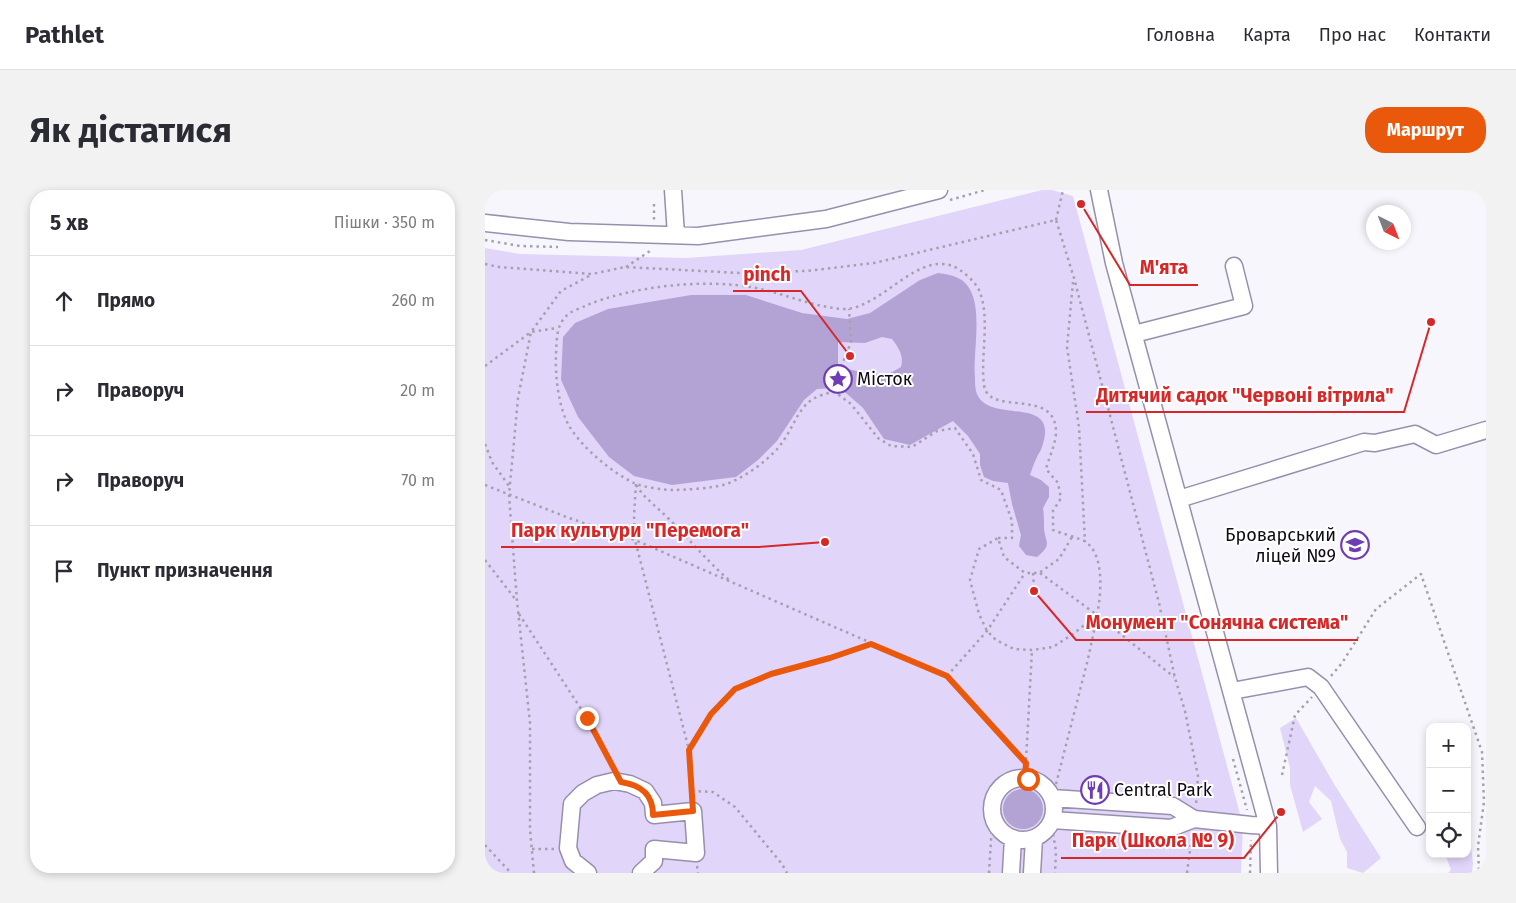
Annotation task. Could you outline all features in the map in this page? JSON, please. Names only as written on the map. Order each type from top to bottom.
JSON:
[{"type":"street","points":[[673,190],[676,235]]},
{"type":"street","points":[[485,223],[569,232],[698,236],[826,218],[939,190]]},
{"type":"street","points":[[1099,190],[1114,263],[1268,826],[1269,873]]},
{"type":"street","points":[[1134,334],[1244,306],[1235,266]]},
{"type":"street","points":[[1179,499],[1364,442],[1375,443],[1415,434],[1436,445],[1486,430]]},
{"type":"street","points":[[1232,691],[1308,677],[1321,687],[1417,827]]},
{"type":"street","points":[[1026,771],[1048,791],[1052,798],[1054,810],[1052,820],[1044,832],[1026,840],[1013,838],[999,827],[994,818],[993,808],[997,793],[1026,771]]},
{"type":"street","points":[[588,873],[573,861],[568,848],[572,804],[583,793],[597,784],[613,781],[630,784],[645,791],[653,803],[653,815],[693,811],[696,853],[654,849],[654,862],[641,873]]},
{"type":"street","points":[[1052,798],[1173,806],[1194,819],[1268,826]]},
{"type":"street","points":[[1052,820],[1171,828],[1194,819]]},
{"type":"street","points":[[1011,873],[1013,838]]},
{"type":"street","points":[[1032,873],[1034,838]]},
{"type":"path","points":[[1063,190],[1055,220],[1074,278],[1159,603],[1175,678],[1185,711],[1198,776],[1187,873]]},
{"type":"path","points":[[485,264],[499,267],[592,274],[625,267],[740,273],[807,271],[874,263],[1055,220]]},
{"type":"path","points":[[531,332],[557,328],[570,313],[603,298],[667,286],[736,285],[757,288],[829,308],[849,309],[870,301],[918,270],[937,264],[954,267],[967,275],[979,289],[984,318],[983,379],[985,391],[990,397],[1037,406],[1046,411],[1053,419],[1056,429],[1055,441],[1046,469],[1058,483],[1061,498],[1053,511],[1053,530],[1085,542]]},
{"type":"path","points":[[485,366],[531,332],[561,292],[592,274]]},
{"type":"path","points":[[1052,798],[1088,659],[1101,586],[1097,559],[1085,542],[1079,427],[1067,347],[1074,278]]},
{"type":"path","points":[[835,392],[841,367],[851,342],[849,309]]},
{"type":"path","points":[[557,328],[557,388],[568,424],[595,457],[636,484],[672,490],[724,485],[758,467],[779,447],[805,405],[820,394],[835,392],[851,404],[878,438],[891,446],[912,447],[937,431],[955,428],[973,454],[981,480],[1001,490],[1012,521],[1012,538],[998,538],[979,548],[970,580],[976,606],[987,631],[996,640],[1014,649],[1032,650],[1053,647],[1097,615]]},
{"type":"path","points":[[531,332],[518,398],[509,494],[518,612],[530,723],[530,830],[535,873]]},
{"type":"path","points":[[485,444],[492,462],[510,486]]},
{"type":"path","points":[[636,484],[635,540],[689,750],[693,811]]},
{"type":"path","points":[[636,484],[644,497],[668,518],[710,563],[733,584]]},
{"type":"path","points":[[485,490],[487,486],[569,518],[635,540],[947,676],[1026,771]]},
{"type":"path","points":[[998,538],[1003,557],[1025,572],[1039,573],[1059,559],[1072,537]]},
{"type":"path","points":[[485,560],[517,601]]},
{"type":"path","points":[[947,676],[987,631],[1025,572]]},
{"type":"path","points":[[1033,573],[1034,589]]},
{"type":"path","points":[[1039,573],[1097,615],[1175,678]]},
{"type":"path","points":[[1282,774],[1295,715],[1342,663],[1376,608],[1421,574],[1482,752],[1484,802],[1478,846],[1479,873]]},
{"type":"path","points":[[518,612],[587,718],[621,782]]},
{"type":"path","points":[[689,750],[711,714],[735,689],[771,674],[830,658],[871,644]]},
{"type":"path","points":[[1026,771],[1032,650]]},
{"type":"path","points":[[692,791],[713,792],[735,807],[782,864],[787,873]]},
{"type":"path","points":[[989,873],[993,808]]},
{"type":"path","points":[[1052,820],[1056,851],[1055,873]]},
{"type":"path","points":[[485,846],[511,873]]},
{"type":"path","points":[[532,849],[568,848]]},
{"type":"path","points":[[696,853],[697,873]]},
{"type":"shaded area","points":[[1042,190],[1052,190],[1073,196],[1243,825],[1241,873],[485,873],[485,248],[520,254],[686,258],[801,250]]},
{"type":"shaded area","points":[[938,273],[949,275],[960,279],[968,287],[973,297],[977,324],[975,387],[978,396],[986,404],[1034,415],[1042,421],[1045,431],[1042,447],[1030,475],[1041,480],[1049,487],[1049,497],[1043,508],[1047,546],[1037,557],[1026,555],[1019,546],[1021,535],[1008,483],[993,481],[984,477],[980,465],[980,454],[968,436],[953,421],[910,445],[884,439],[863,408],[846,393],[834,388],[817,389],[804,400],[777,441],[758,460],[736,477],[672,485],[634,476],[609,457],[578,417],[561,380],[563,337],[575,323],[608,309],[691,295],[746,295],[802,313],[847,319],[870,313],[920,280]],"holes":[[[882,337],[892,339],[900,352],[902,363],[901,367],[887,375],[838,367],[838,342],[865,343]]]},
{"type":"shaded area","points":[[1296,718],[1334,784],[1381,858],[1363,873],[1347,868],[1347,852],[1340,839],[1331,801],[1315,786],[1309,802],[1322,819],[1303,832],[1290,785],[1290,768],[1280,728]]},
{"type":"shaded area","points":[[1023,789],[1037,795],[1043,809],[1037,823],[1023,829],[1009,823],[1003,809],[1009,795]]},
{"type":"shaded area","points":[[1471,846],[1472,873],[1448,873],[1451,870],[1446,858],[1471,858]]},
{"type":"place","name":"М'ята","points":[[1081,204]]},
{"type":"place","name":"Дитячий садок \"Червоні вітрила\"","points":[[1431,322]]},
{"type":"place","name":"pinch","points":[[850,356]]},
{"type":"place","name":"Місток","points":[[838,379]]},
{"type":"place","name":"Парк культури \"Перемога\"","points":[[825,542]]},
{"type":"place","name":"Броварський ліцей №9","points":[[1355,545]]},
{"type":"place","name":"Монумент \"Сонячна система\"","points":[[1034,591]]},
{"type":"place","name":"Central Park","points":[[1095,790]]},
{"type":"place","name":"Парк (Школа № 9)","points":[[1281,812]]},
{"type":"route","points":[[587,718],[621,782],[645,791],[653,803],[653,815],[693,811],[689,750],[711,714],[735,689],[771,674],[830,658],[871,644],[947,676],[1026,763],[1025,779],[1028,779]]}]
